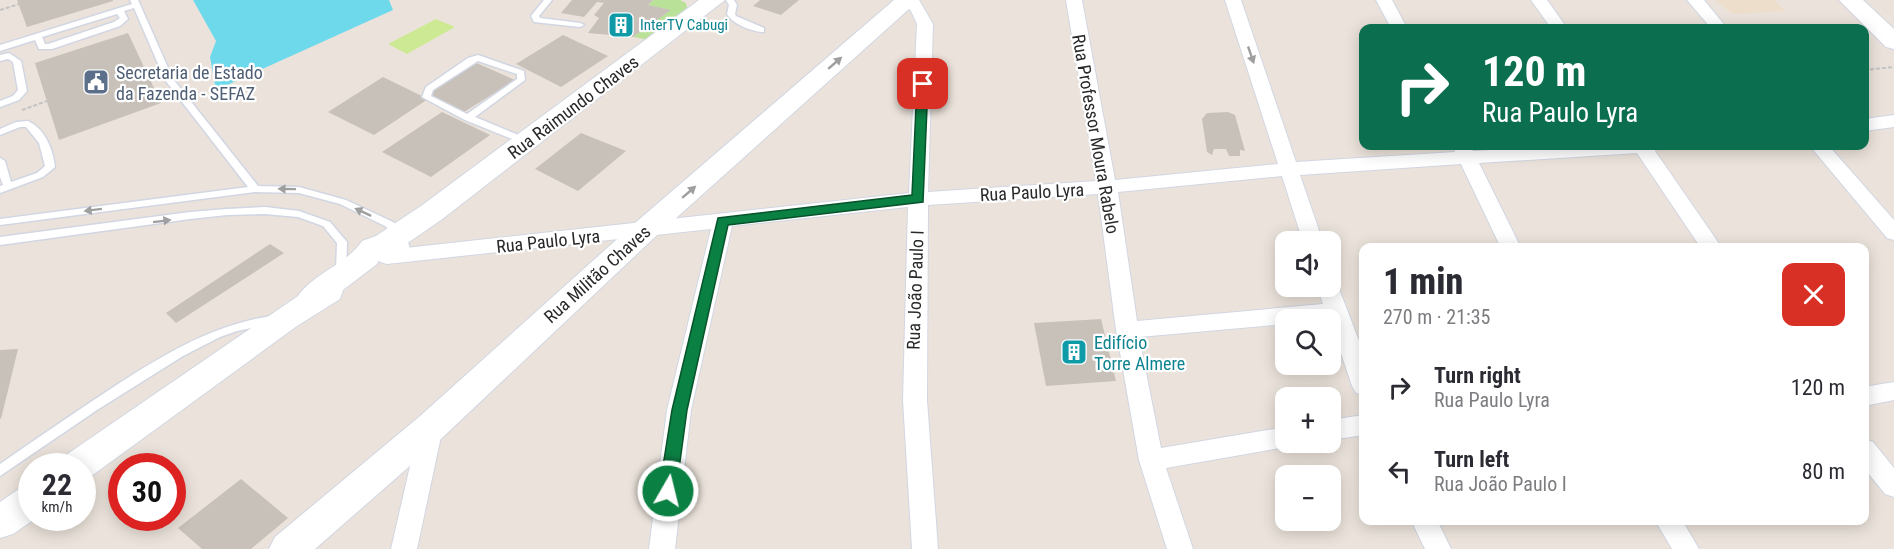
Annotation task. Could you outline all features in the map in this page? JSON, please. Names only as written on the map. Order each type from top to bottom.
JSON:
[{"type":"street","name":"Rua Raimundo Chaves","points":[[96,453],[383,250],[714,0]]},
{"type":"street","name":"Rua João Paulo I","points":[[909,0],[918,9],[925,24],[913,402],[918,496],[924,549]]},
{"type":"street","name":"Rua Militão Chaves","points":[[288,549],[431,427],[645,231],[909,0]]},
{"type":"street","name":"Rua Professor Moura Rabelo","points":[[1074,0],[1107,188],[1127,330],[1151,460],[1180,549]]},
{"type":"street","points":[[1233,0],[1291,169],[1310,231]]},
{"type":"street","points":[[1384,0],[1397,24]]},
{"type":"street","points":[[1539,0],[1557,24]]},
{"type":"street","points":[[1695,0],[1716,24]]},
{"type":"street","points":[[1850,0],[1894,42]]},
{"type":"street","points":[[1869,124],[1894,122]]},
{"type":"street","name":"Rua Paulo Lyra","points":[[383,250],[645,231],[918,199],[1107,188],[1465,152],[1524,150]]},
{"type":"street","points":[[1645,150],[1709,243]]},
{"type":"street","points":[[1822,150],[1894,233]]},
{"type":"street","points":[[1465,152],[1509,243]]},
{"type":"street","points":[[662,549],[680,410],[723,221]]},
{"type":"street","name":"Rua Raimundo Chaves","points":[[298,309],[350,279],[383,250]]},
{"type":"street","points":[[1127,330],[1275,316]]},
{"type":"street","points":[[1341,328],[1359,374]]},
{"type":"street","points":[[1869,396],[1894,391]]},
{"type":"street","points":[[1341,428],[1359,425]]},
{"type":"street","points":[[404,549],[431,427]]},
{"type":"street","points":[[1151,460],[1275,439]]},
{"type":"street","points":[[1869,455],[1894,486]]},
{"type":"street","points":[[0,522],[18,510]]},
{"type":"street","points":[[1426,525],[1438,549]]},
{"type":"street","points":[[1671,525],[1686,549]]},
{"type":"lane","points":[[548,0],[535,16],[537,20],[580,25]]},
{"type":"lane","points":[[730,0],[733,5],[731,14],[733,18],[760,30]]},
{"type":"lane","points":[[0,48],[119,10],[135,2],[169,80],[255,189]]},
{"type":"lane","points":[[37,36],[42,47],[49,47],[117,24],[124,19],[119,10]]},
{"type":"lane","points":[[0,58],[9,56],[17,61],[23,91],[16,98],[0,104]]},
{"type":"lane","points":[[468,118],[521,80],[521,73],[478,58],[471,60],[429,89],[426,97],[468,118],[526,142]]},
{"type":"lane","points":[[0,132],[19,124],[28,124],[40,136],[49,155],[50,167],[4,189],[0,161]]},
{"type":"lane","points":[[0,222],[255,189],[299,190],[343,202],[383,250]]},
{"type":"lane","points":[[0,241],[243,210],[269,210],[298,214],[324,225],[339,236],[383,250]]},
{"type":"lane","points":[[0,471],[68,422],[183,349],[241,324],[298,309]]},
{"type":"path","points":[[0,10],[19,4]]},
{"type":"path","points":[[1869,70],[1894,67]]},
{"type":"shaded area","points":[[1716,0],[1775,0],[1785,11],[1732,14]]},
{"type":"green space","points":[[653,0],[680,0],[686,3],[687,8],[645,39],[633,37],[670,10],[648,5]]},
{"type":"green space","points":[[436,19],[455,27],[407,54],[388,44]]},
{"type":"water","points":[[193,0],[389,0],[393,10],[216,90],[210,57],[216,41]]},
{"type":"building","points":[[17,0],[113,0],[113,1],[27,27]]},
{"type":"building","name":"InterTV Cabugi","points":[[572,0],[653,0],[648,5],[671,10],[633,37],[588,33],[599,18],[594,15],[604,3],[597,2],[584,17],[561,13]]},
{"type":"building","points":[[760,0],[799,0],[781,15],[753,6]]},
{"type":"building","name":"Secretaria de Estado da Fazenda - SEFAZ","points":[[128,33],[161,103],[59,140],[35,63]]},
{"type":"building","points":[[563,35],[608,56],[561,87],[516,64]]},
{"type":"building","points":[[472,61],[515,80],[464,112],[429,94]]},
{"type":"building","points":[[383,77],[428,99],[374,135],[328,112]]},
{"type":"building","points":[[442,112],[490,135],[431,177],[382,152]]},
{"type":"building","points":[[1228,112],[1235,115],[1245,151],[1240,150],[1240,156],[1229,156],[1226,149],[1214,149],[1212,155],[1207,152],[1202,119],[1207,113]]},
{"type":"building","points":[[581,133],[626,151],[578,191],[535,169]]},
{"type":"building","points":[[270,244],[284,253],[176,323],[166,313]]},
{"type":"building","name":"Edifício Torre Almere","points":[[1101,319],[1116,381],[1046,386],[1034,323]]},
{"type":"building","points":[[18,349],[1,419],[0,350]]},
{"type":"building","points":[[241,479],[288,518],[251,549],[202,549],[181,531],[186,531],[186,522]]},
{"type":"place","name":"InterTV Cabugi","points":[[621,25]]},
{"type":"place","name":"Secretaria de Estado da Fazenda - SEFAZ","points":[[96,82]]},
{"type":"place","name":"Edifício Torre Almere","points":[[1074,352]]},
{"type":"route","points":[[668,491],[680,410],[723,221],[918,199],[923,84]]}]
